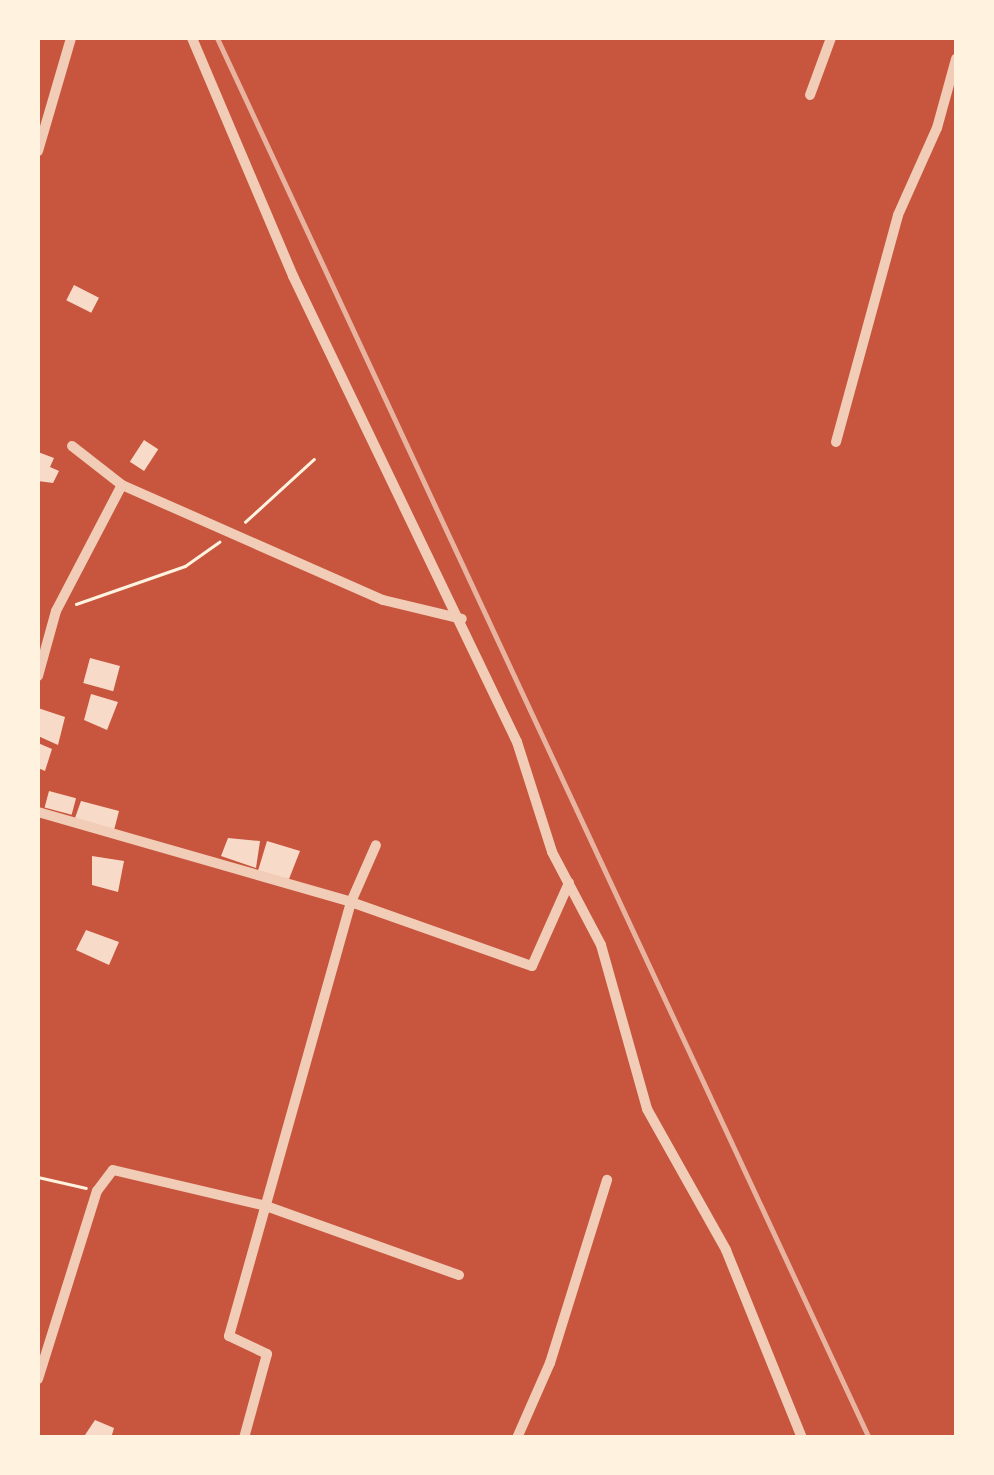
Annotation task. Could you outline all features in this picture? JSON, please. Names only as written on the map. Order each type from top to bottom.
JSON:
[{"type":"street","points":[[38,150],[71,38]]},
{"type":"street","points":[[192,38],[294,276],[411,527],[462,618],[569,884],[601,945],[648,1109],[726,1250],[802,1438]]},
{"type":"street","points":[[810,96],[831,38]]},
{"type":"street","points":[[836,442],[898,214],[937,128],[956,59]]},
{"type":"street","points":[[72,446],[122,485],[383,600],[462,618]]},
{"type":"street","points":[[38,676],[56,612],[122,485]]},
{"type":"street","points":[[38,812],[351,902],[532,966],[569,884]]},
{"type":"street","points":[[244,1438],[268,1354],[228,1336],[351,902],[376,845]]},
{"type":"street","points":[[38,1379],[97,1191],[113,1170],[266,1206],[459,1276]]},
{"type":"street","points":[[516,1438],[550,1363],[606,1180]]},
{"type":"path","points":[[56,612],[185,566],[232,532],[314,459]]},
{"type":"path","points":[[38,1177],[97,1191]]},
{"type":"building","points":[[74,285],[99,298],[91,313],[66,300]]},
{"type":"building","points":[[144,440],[158,449],[144,471],[130,462]]},
{"type":"building","points":[[38,452],[54,458],[50,467],[59,471],[53,483],[38,481]]},
{"type":"building","points":[[90,658],[120,666],[113,691],[83,683]]},
{"type":"building","points":[[91,694],[118,702],[107,730],[84,720]]},
{"type":"building","points":[[38,708],[65,717],[58,745],[38,736]]},
{"type":"building","points":[[38,743],[52,749],[45,771],[38,768]]},
{"type":"building","points":[[49,791],[76,798],[72,815],[45,807]]},
{"type":"building","points":[[81,801],[119,811],[113,834],[75,818]]},
{"type":"building","points":[[228,838],[260,841],[256,868],[221,856]]},
{"type":"building","points":[[267,841],[300,851],[289,879],[257,874]]},
{"type":"building","points":[[92,856],[124,861],[118,892],[92,885]]},
{"type":"building","points":[[86,930],[119,942],[109,965],[76,950]]},
{"type":"building","points":[[95,1420],[114,1428],[111,1438],[83,1438]]},
{"type":"railway","points":[[217,38],[869,1438]]}]
